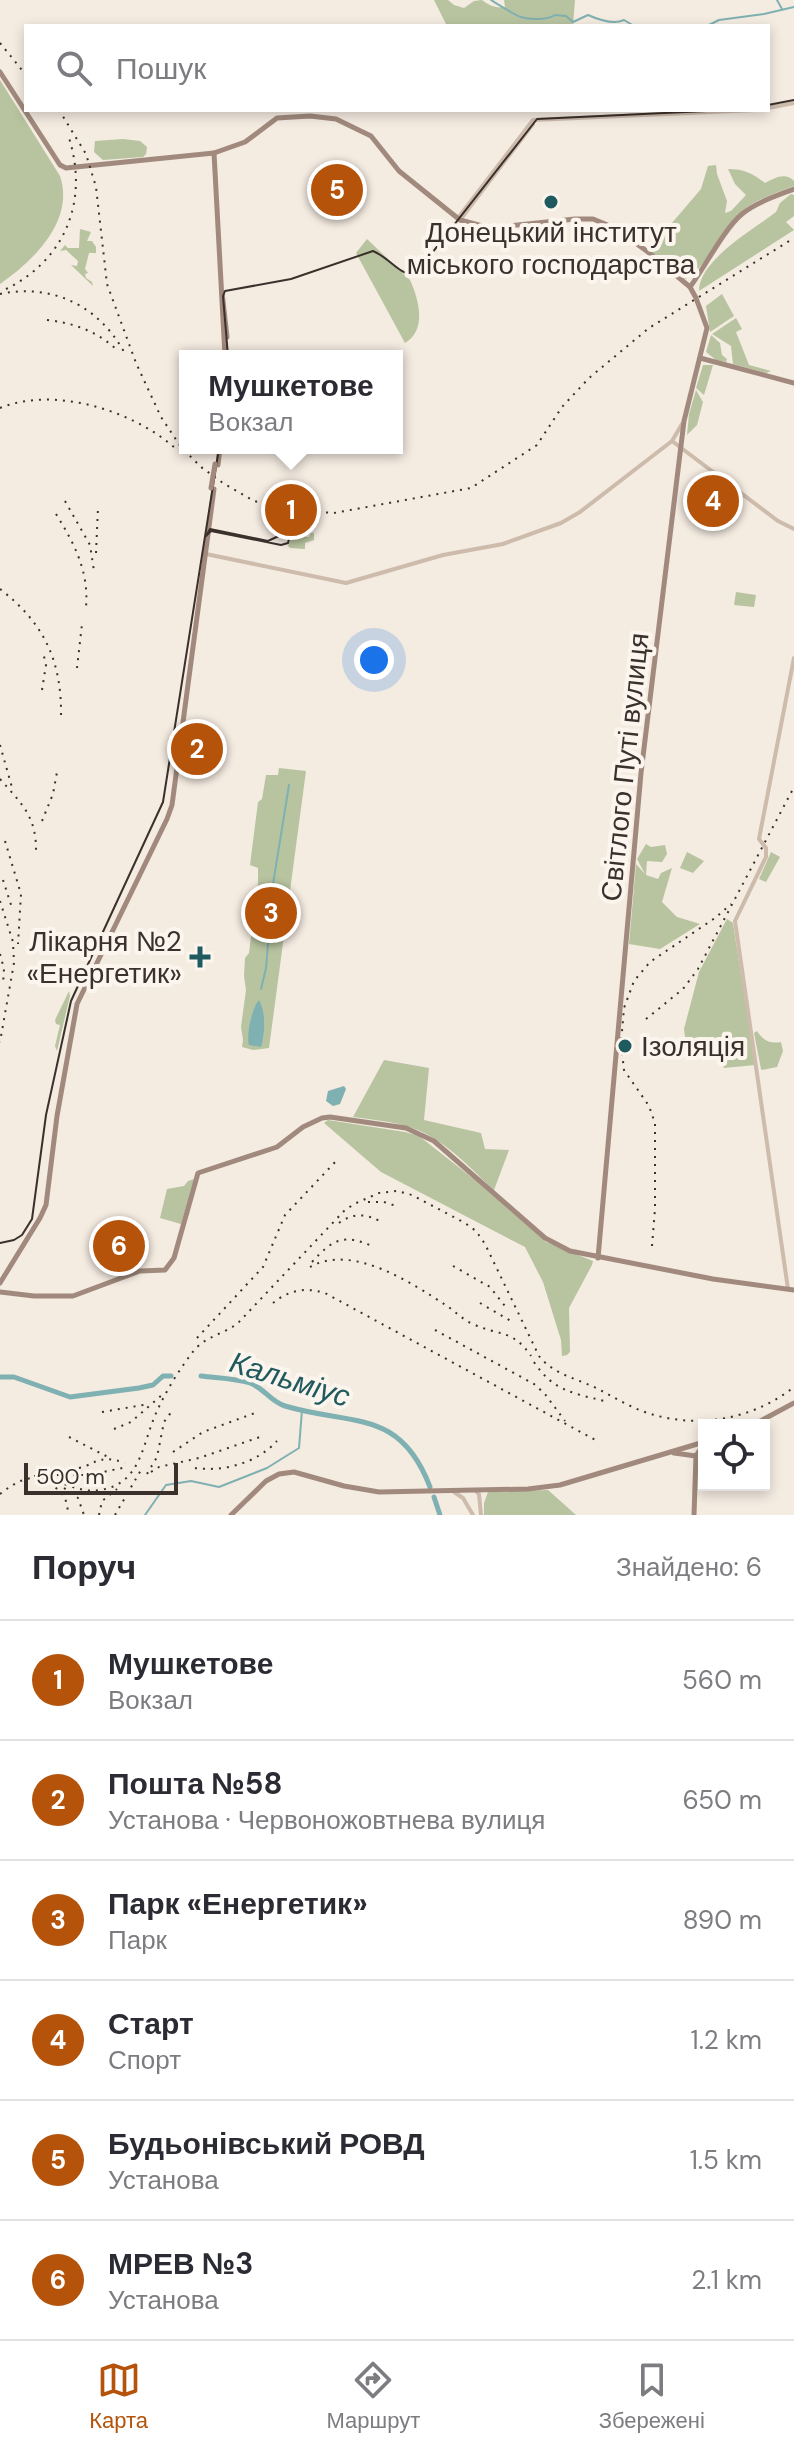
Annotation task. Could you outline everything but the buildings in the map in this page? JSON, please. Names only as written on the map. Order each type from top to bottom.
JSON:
[{"type":"main road","points":[[0,72],[24,109]]},
{"type":"main road","points":[[26,112],[60,165],[66,168],[214,153],[245,142],[277,118],[310,116],[336,119],[371,136],[399,171],[459,219],[494,228],[593,219],[615,228],[690,287],[742,214],[767,199],[794,189]]},
{"type":"main road","points":[[214,153],[227,350]]},
{"type":"main road","points":[[684,281],[691,281],[699,274]]},
{"type":"main road","name":"Світлого Путі вулиця","points":[[598,1258],[635,829],[684,421],[707,324],[690,287]]},
{"type":"main road","points":[[702,350],[713,361]]},
{"type":"main road","points":[[700,358],[794,383]]},
{"type":"main road","points":[[698,367],[704,362],[713,361]]},
{"type":"main road","points":[[13,1294],[4,1289],[0,1282],[46,1205],[57,1116],[80,993],[170,812],[218,454]]},
{"type":"main road","points":[[0,1292],[73,1296],[140,1271],[165,1270],[174,1258],[198,1173],[277,1147],[311,1122],[330,1117],[406,1128],[423,1135],[454,1157],[545,1238],[570,1251],[713,1279],[791,1290]]},
{"type":"main road","points":[[764,1419],[794,1403]]},
{"type":"main road","points":[[231,1515],[266,1481],[279,1474],[294,1472],[379,1492],[476,1491],[560,1485],[698,1444]]},
{"type":"main road","points":[[691,1446],[694,1455],[694,1515]]},
{"type":"main road","points":[[694,1455],[698,1450]]},
{"type":"main road","points":[[669,1452],[694,1455]]},
{"type":"street","points":[[770,108],[794,103]]},
{"type":"street","points":[[459,219],[534,123],[717,112]]},
{"type":"street","points":[[206,554],[346,583],[443,555],[495,546],[561,523],[580,512],[672,441],[684,421]]},
{"type":"street","points":[[672,441],[778,521],[794,529]]},
{"type":"street","points":[[791,1290],[735,921],[766,857],[766,848],[759,839],[794,658]]},
{"type":"street","points":[[480,1503],[486,1490]]},
{"type":"street","points":[[452,1491],[463,1498],[473,1515]]},
{"type":"street","points":[[463,1498],[466,1491]]},
{"type":"street","points":[[476,1491],[481,1515]]},
{"type":"green space","points":[[434,0],[448,0],[464,8],[482,0],[493,6],[505,7],[504,0],[575,0],[573,24],[446,24]]},
{"type":"green space","points":[[0,80],[60,176],[63,193],[62,209],[48,238],[25,264],[0,284]]},
{"type":"green space","points":[[95,141],[140,141],[147,147],[146,154],[143,157],[103,160],[94,152]]},
{"type":"green space","points":[[716,165],[727,201],[725,213],[746,195],[735,184],[728,169],[748,173],[765,183],[787,177],[794,181],[794,186],[742,211],[699,268],[685,279],[648,251],[701,189],[708,166]]},
{"type":"green space","points":[[794,195],[794,216],[786,222],[794,230],[699,291],[701,279],[717,257],[776,212],[780,203]]},
{"type":"green space","points":[[80,229],[91,232],[87,241],[92,241],[96,247],[96,253],[89,253],[85,269],[88,273],[85,274],[86,278],[93,286],[71,265],[77,266],[78,261],[66,250],[60,251],[65,245],[79,248]]},
{"type":"green space","points":[[367,239],[410,280],[413,288],[419,323],[405,343],[356,253]]},
{"type":"green space","points":[[722,294],[734,316],[710,332],[706,306]]},
{"type":"green space","points":[[736,318],[742,329],[736,332],[749,365],[771,371],[766,373],[733,364],[731,346],[712,334]]},
{"type":"green space","points":[[711,335],[720,343],[726,362],[716,360],[706,352]]},
{"type":"green space","points":[[703,365],[713,365],[704,395],[696,388]]},
{"type":"green space","points":[[696,390],[703,402],[697,425],[687,435],[689,414]]},
{"type":"green space","points":[[702,486],[732,498],[736,506],[733,514],[724,516],[697,505],[691,499],[691,493]]},
{"type":"green space","points":[[278,520],[281,526],[296,529],[298,521],[304,522],[306,528],[299,527],[298,530],[300,537],[309,537],[314,533],[314,540],[305,543],[305,549],[290,548],[291,538],[273,529]]},
{"type":"green space","points":[[736,592],[756,595],[754,607],[734,605]]},
{"type":"green space","points":[[279,768],[306,771],[269,1048],[253,1050],[242,1047],[241,1027],[246,990],[245,958],[249,953],[258,882],[258,868],[250,865],[258,802],[262,799],[266,775],[278,775]]},
{"type":"green space","points":[[646,844],[651,847],[665,845],[667,854],[662,862],[647,861],[646,875],[658,879],[661,873],[672,868],[662,902],[677,917],[700,924],[660,949],[629,944],[636,864],[645,874],[637,859]]},
{"type":"green space","points":[[687,852],[704,861],[693,873],[680,868]]},
{"type":"green space","points":[[771,852],[780,857],[766,882],[759,879]]},
{"type":"green space","points":[[727,919],[733,923],[755,1065],[724,1068],[720,1054],[697,1040],[688,1040],[684,1029],[699,972]]},
{"type":"green space","points":[[69,991],[57,1051],[55,1046],[60,1025],[55,1020]]},
{"type":"green space","points":[[757,1031],[767,1041],[781,1042],[783,1051],[777,1067],[761,1069],[754,1033]]},
{"type":"green space","points":[[384,1060],[429,1068],[424,1120],[481,1133],[485,1149],[509,1150],[494,1190],[430,1136],[404,1125],[353,1117]]},
{"type":"green space","points":[[328,1120],[419,1136],[546,1242],[593,1261],[569,1308],[570,1352],[562,1356],[561,1340],[543,1282],[525,1247],[381,1172],[324,1123]]},
{"type":"green space","points":[[194,1179],[181,1224],[160,1218],[167,1189],[184,1186]]},
{"type":"green space","points":[[548,1490],[576,1515],[484,1515],[488,1492]]},
{"type":"water","points":[[259,1000],[264,1023],[261,1047],[249,1045],[248,1040],[252,1015]]},
{"type":"water","points":[[344,1086],[346,1089],[340,1104],[333,1106],[326,1101],[328,1091]]},
{"type":"waterway","points":[[491,0],[525,18],[543,19],[555,15],[566,16],[573,22],[588,15],[611,22],[624,20],[631,24]]},
{"type":"waterway","points":[[777,0],[782,9]]},
{"type":"waterway","points":[[711,24],[794,7]]},
{"type":"waterway","points":[[261,989],[289,785]]},
{"type":"waterway","name":"Кальміус","points":[[0,1377],[14,1377],[70,1397],[139,1388],[153,1385],[163,1376],[171,1376]]},
{"type":"waterway","name":"Кальміус","points":[[201,1376],[250,1383],[285,1406],[371,1424],[389,1432],[404,1444],[418,1462],[430,1487]]},
{"type":"waterway","points":[[145,1515],[166,1485],[191,1481],[219,1487],[267,1468],[299,1448],[302,1410]]},
{"type":"waterway","name":"Кальміус","points":[[434,1497],[440,1515]]},
{"type":"tram line","points":[[770,105],[794,100]]},
{"type":"tram line","points":[[228,350],[225,291],[291,279],[373,251],[414,276],[537,119],[686,112]]},
{"type":"tram line","points":[[0,1243],[22,1235],[32,1219],[46,1115],[71,1001],[163,802],[218,454]]},
{"type":"tram line","points":[[210,529],[268,541],[283,534],[289,539],[288,543],[281,545],[211,531],[206,536],[210,529]]},
{"type":"railway","points":[[0,43],[24,73]]},
{"type":"railway","points":[[60,112],[86,154],[96,187],[107,284],[136,363],[161,417],[179,444]]},
{"type":"railway","points":[[6,289],[44,262],[67,226],[76,184],[69,138]]},
{"type":"railway","points":[[188,454],[223,483],[254,501],[291,510],[334,513],[471,488],[537,445],[562,407],[589,378],[649,328],[794,238]]},
{"type":"railway","points":[[0,294],[38,292],[72,302],[101,322],[124,352]]},
{"type":"railway","points":[[47,320],[83,328],[115,348]]},
{"type":"railway","points":[[0,408],[44,400],[92,406],[137,423],[175,448]]},
{"type":"railway","points":[[65,501],[90,545],[94,571]]},
{"type":"railway","points":[[96,553],[98,508]]},
{"type":"railway","points":[[56,514],[83,569],[86,607]]},
{"type":"railway","points":[[0,589],[28,615],[47,645],[58,678],[61,717]]},
{"type":"railway","points":[[77,668],[82,624]]},
{"type":"railway","points":[[42,690],[46,665],[43,652]]},
{"type":"railway","points":[[0,745],[13,791]]},
{"type":"railway","points":[[42,821],[53,794],[57,772]]},
{"type":"railway","points":[[0,779],[31,820],[36,853]]},
{"type":"railway","points":[[646,1019],[683,989],[698,969],[794,787]]},
{"type":"railway","points":[[5,841],[21,894],[18,944]]},
{"type":"railway","points":[[3,880],[12,908]]},
{"type":"railway","points":[[0,901],[13,942],[14,963],[0,1042]]},
{"type":"railway","points":[[652,1246],[655,1123],[649,1106],[624,1070],[621,1043],[624,1008],[634,981],[650,962],[731,904]]},
{"type":"railway","points":[[0,954],[4,969],[3,984]]},
{"type":"railway","points":[[197,1338],[263,1267],[285,1215],[338,1159]]},
{"type":"railway","points":[[34,1476],[91,1491],[125,1480],[139,1460],[164,1396],[197,1347],[238,1323],[344,1211],[379,1193],[397,1191],[412,1195],[476,1231],[544,1362],[629,1405],[661,1417],[701,1421],[721,1419],[759,1408],[794,1387]]},
{"type":"railway","points":[[368,1202],[396,1206]]},
{"type":"railway","points":[[339,1223],[360,1215],[382,1222]]},
{"type":"railway","points":[[312,1262],[326,1248],[340,1241],[355,1240],[374,1247]]},
{"type":"railway","points":[[310,1267],[327,1261],[344,1260],[381,1269],[417,1287],[469,1322],[518,1341],[531,1356]]},
{"type":"railway","points":[[453,1266],[490,1287],[508,1310]]},
{"type":"railway","points":[[273,1303],[298,1291],[325,1293],[599,1442]]},
{"type":"railway","points":[[480,1303],[511,1321]]},
{"type":"railway","points":[[435,1330],[534,1384],[565,1421]]},
{"type":"railway","points":[[534,1362],[556,1385],[604,1401]]},
{"type":"railway","points":[[114,1429],[131,1422],[163,1394]]},
{"type":"railway","points":[[102,1412],[149,1404]]},
{"type":"railway","points":[[147,1474],[157,1457],[164,1422],[172,1411]]},
{"type":"railway","points":[[173,1452],[203,1432],[255,1413]]},
{"type":"railway","points":[[69,1437],[108,1457]]},
{"type":"railway","points":[[151,1472],[260,1437]]},
{"type":"railway","points":[[195,1468],[217,1469],[239,1464],[260,1455],[277,1441]]},
{"type":"railway","points":[[71,1469],[107,1459],[125,1463]]},
{"type":"railway","points":[[57,1475],[89,1475],[127,1467]]},
{"type":"railway","points":[[115,1515],[141,1470]]},
{"type":"railway","points":[[0,1494],[20,1481],[43,1478]]},
{"type":"railway","points":[[50,1482],[65,1497],[69,1515]]},
{"type":"railway","points":[[64,1488],[78,1498],[84,1515]]},
{"type":"railway","points":[[99,1515],[102,1501],[117,1489]]},
{"type":"place","name":"Будьонівський РОВД","points":[[337,190]]},
{"type":"place","name":"Донецький інститут міського господарства","points":[[551,202]]},
{"type":"place","name":"Старт","points":[[713,501]]},
{"type":"place","name":"Мушкетове","points":[[291,510]]},
{"type":"place","name":"Пошта №58","points":[[197,749]]},
{"type":"place","name":"Парк «Енергетик»","points":[[271,913]]},
{"type":"place","name":"Лікарня №2 «Енергетик»","points":[[200,957]]},
{"type":"place","name":"Ізоляція","points":[[625,1046]]},
{"type":"place","name":"МРЕВ №3","points":[[119,1246]]}]
